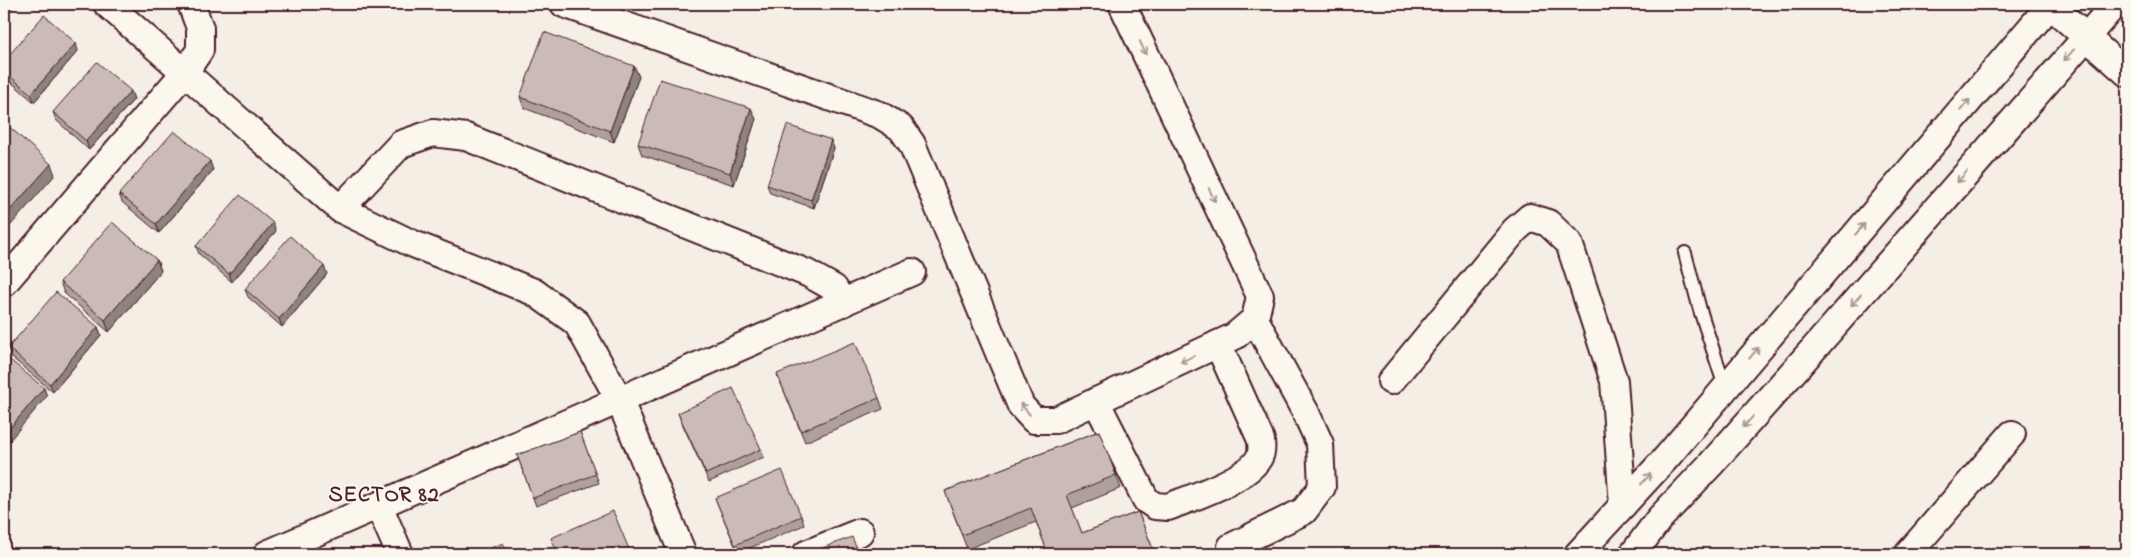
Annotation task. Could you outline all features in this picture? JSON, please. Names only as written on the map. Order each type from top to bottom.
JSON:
[{"type":"street","points":[[106,4],[340,209],[411,243],[534,292],[577,323],[620,401],[683,554]]},
{"type":"street","points":[[4,283],[185,72],[200,50],[200,28],[191,4]]},
{"type":"street","points":[[564,4],[880,115],[901,128],[912,144],[1021,406],[1034,420],[1056,420],[1234,336],[1255,319],[1260,296],[1122,4]]},
{"type":"street","points":[[1578,554],[1667,457],[2050,4],[2127,73]]},
{"type":"street","points":[[1633,554],[1659,519],[1712,464],[1818,344],[2086,35],[2117,8]]},
{"type":"street","points":[[340,209],[401,144],[433,133],[466,137],[807,273],[834,288],[843,303]]},
{"type":"street","points":[[1391,381],[1515,230],[1530,217],[1548,223],[1569,243],[1614,381],[1623,505]]},
{"type":"street","points":[[267,554],[912,272]]},
{"type":"street","points":[[1231,547],[1304,511],[1322,486],[1320,444],[1306,413],[1255,319]]},
{"type":"street","points":[[1096,401],[1146,500],[1156,506],[1168,507],[1241,476],[1254,465],[1262,453],[1261,440],[1218,344]]},
{"type":"street","points":[[1918,551],[2012,434]]},
{"type":"street","points":[[379,506],[400,554]]},
{"type":"street","points":[[806,554],[860,532]]},
{"type":"lane","points":[[1685,253],[1700,310],[1725,387]]},
{"type":"building","points":[[44,15],[76,43],[31,94],[4,71],[4,61]]},
{"type":"building","points":[[544,32],[634,66],[610,131],[520,97]]},
{"type":"building","points":[[97,62],[131,91],[86,141],[53,112]]},
{"type":"building","points":[[660,79],[751,108],[730,173],[638,144]]},
{"type":"building","points":[[4,122],[51,164],[4,217]]},
{"type":"building","points":[[787,125],[831,140],[811,200],[767,185]]},
{"type":"building","points":[[174,131],[210,161],[156,224],[119,194]]},
{"type":"building","points":[[240,195],[273,223],[229,274],[196,246]]},
{"type":"building","points":[[112,222],[157,260],[105,320],[60,282]]},
{"type":"building","points":[[290,236],[324,266],[279,319],[245,289]]},
{"type":"building","points":[[56,292],[98,327],[50,384],[8,348]]},
{"type":"building","points":[[855,342],[879,398],[801,431],[777,374]]},
{"type":"building","points":[[4,355],[44,388],[4,435]]},
{"type":"building","points":[[733,388],[761,449],[706,474],[678,413]]},
{"type":"building","points":[[1099,431],[1116,475],[1067,495],[1082,533],[1138,512],[1155,554],[1029,554],[1046,548],[1031,508],[962,535],[945,491]]},
{"type":"building","points":[[580,432],[596,474],[533,498],[517,455]]},
{"type":"building","points":[[782,470],[801,516],[735,545],[715,498]]},
{"type":"building","points":[[613,511],[631,554],[558,554],[551,538]]},
{"type":"building","points":[[852,537],[859,554],[806,554]]},
{"type":"building","points":[[503,543],[508,554],[477,554]]},
{"type":"district","name":"SECTOR 82","points":[[384,493]]}]
